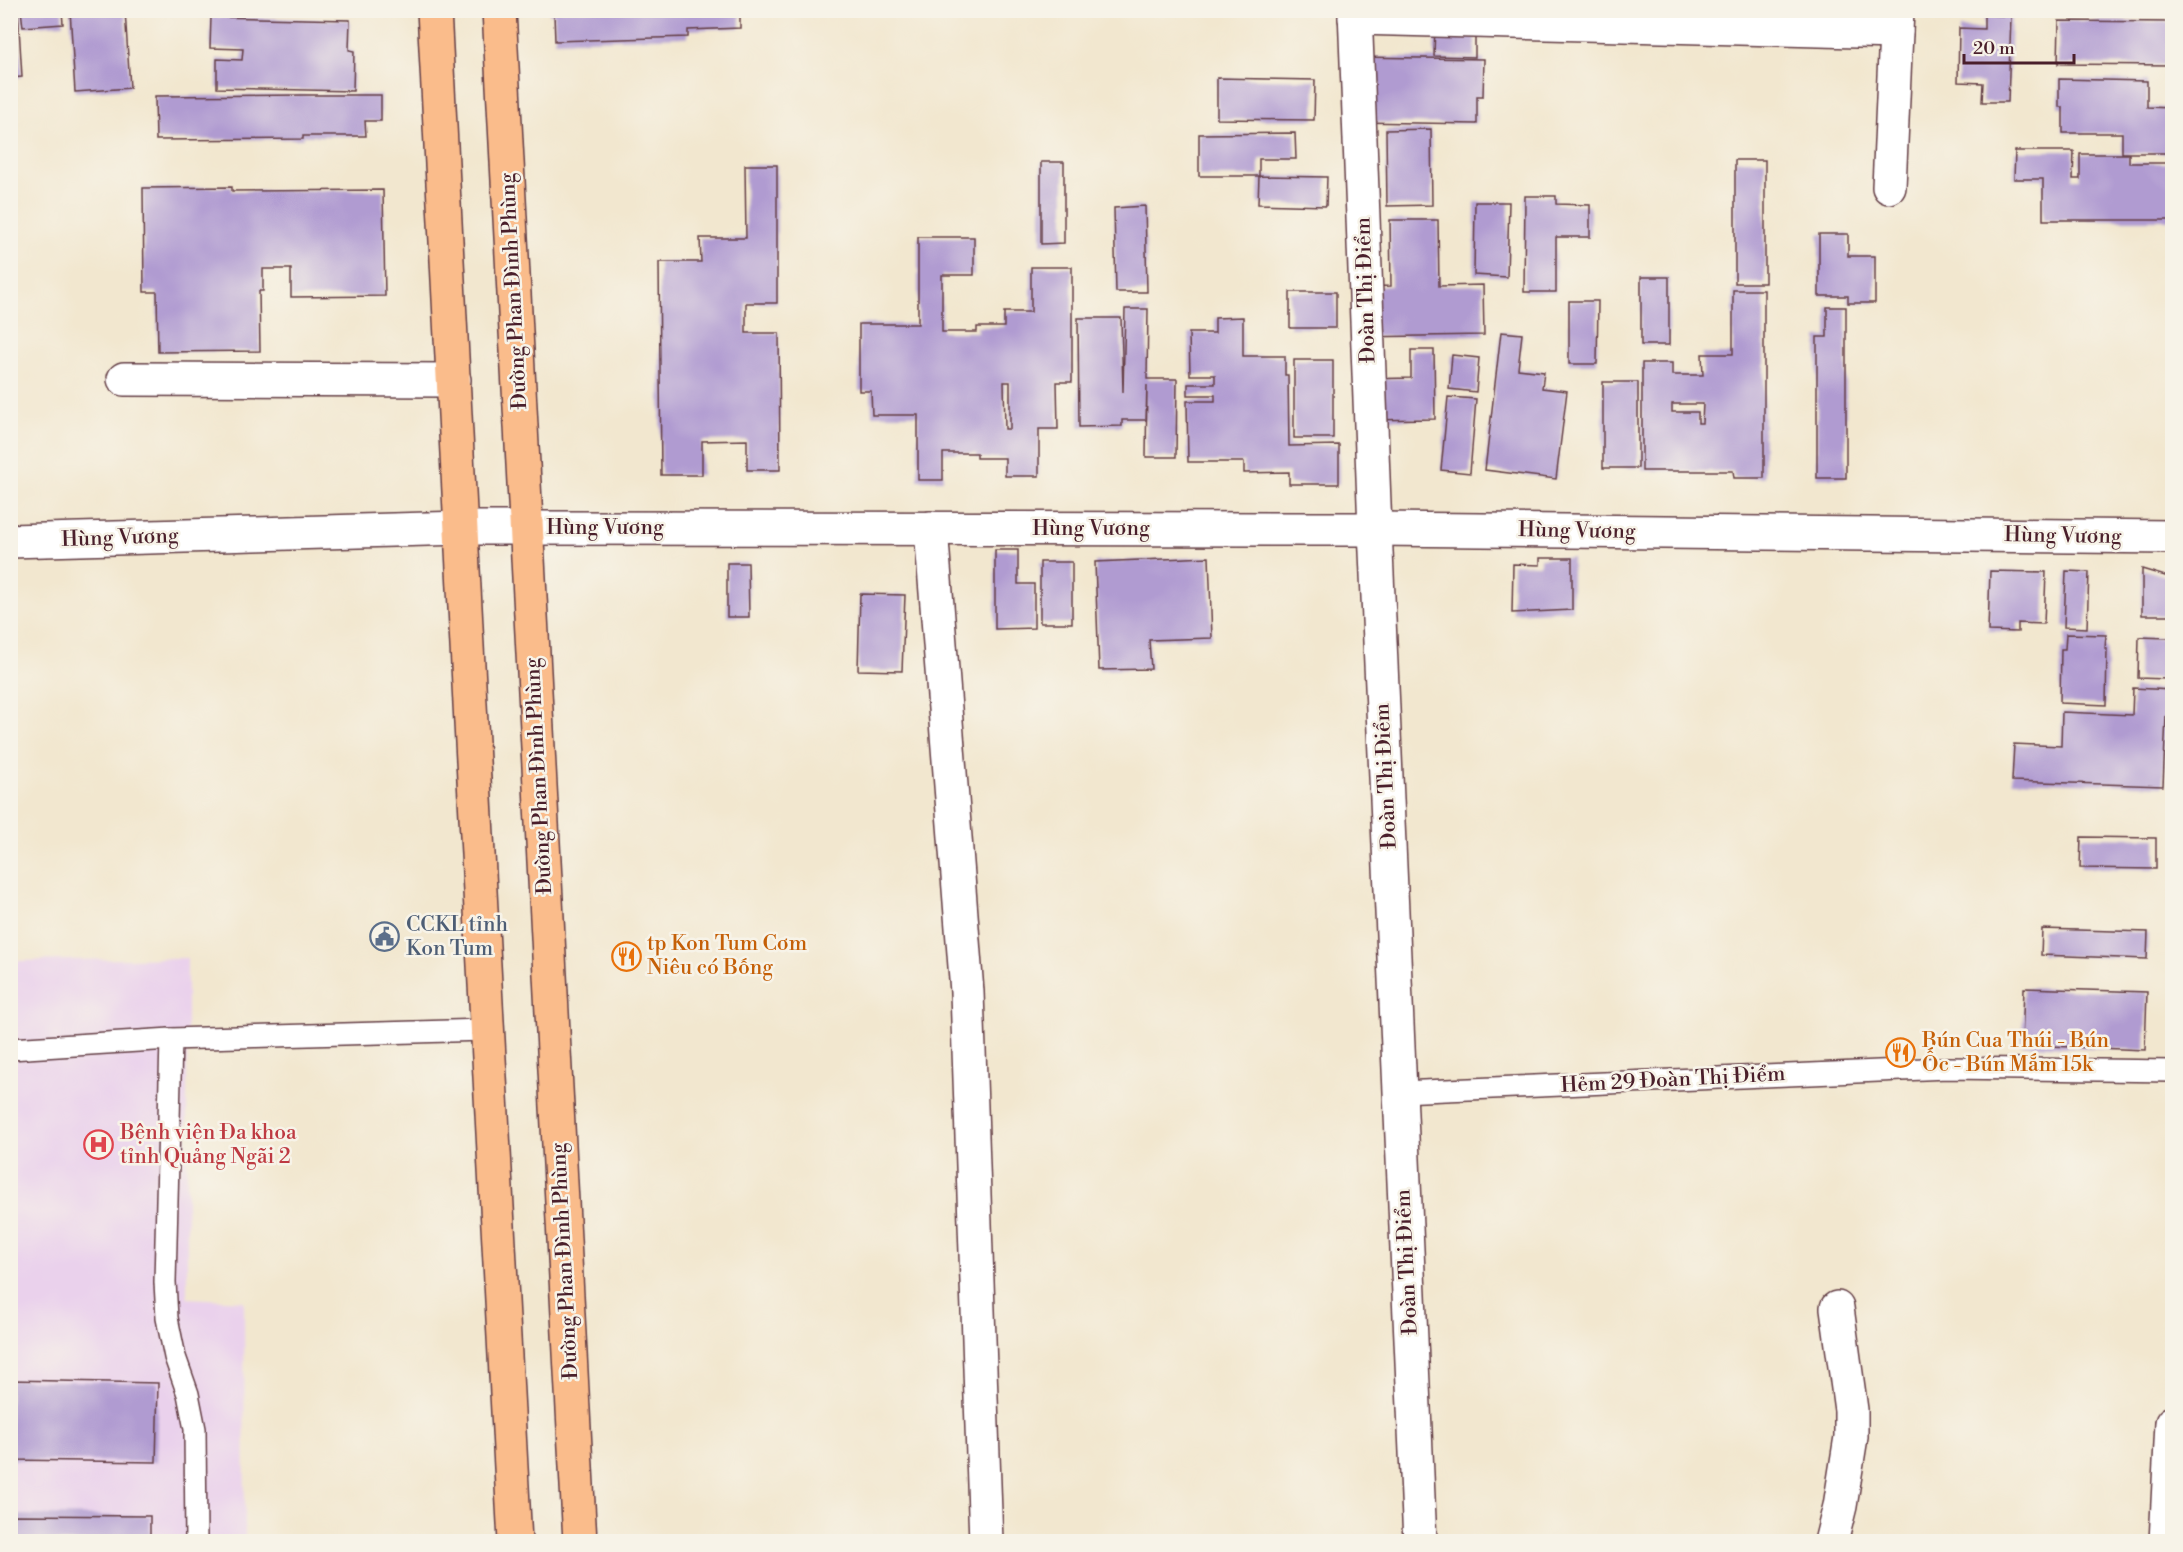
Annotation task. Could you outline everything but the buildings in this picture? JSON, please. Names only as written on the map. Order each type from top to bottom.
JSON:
[{"type":"main road","points":[[434,10],[462,528],[485,1030],[515,1542]]},
{"type":"main road","name":"Đường Phan Đình Phùng","points":[[499,10],[580,1542]]},
{"type":"street","points":[[1355,14],[1896,21],[1889,187]]},
{"type":"street","name":"Đoàn Thị Điểm","points":[[1355,14],[1375,530],[1420,1542]]},
{"type":"street","points":[[124,379],[454,380]]},
{"type":"street","name":"Hùng Vương","points":[[10,541],[462,528],[1375,530],[2172,537]]},
{"type":"street","points":[[931,528],[967,992],[986,1542]]},
{"type":"street","points":[[1831,1542],[1840,1506],[1851,1437],[1851,1410],[1837,1308]]},
{"type":"street","points":[[2166,1542],[2172,1423]]},
{"type":"lane","points":[[10,1049],[171,1039],[485,1030]]},
{"type":"lane","points":[[171,1039],[165,1282],[169,1328],[195,1429],[196,1542]]},
{"type":"lane","name":"Hẻm 29 Đoàn Thị Điểm","points":[[1400,1092],[1947,1068],[2172,1071]]},
{"type":"shaded area","name":"Bệnh viện Đa khoa tỉnh Quảng Ngãi 2","points":[[187,958],[187,1298],[244,1301],[245,1541],[11,1541],[10,961]]},
{"type":"place","name":"CCKL tỉnh Kon Tum","points":[[385,937]]},
{"type":"place","name":"tp Kon Tum Cơm Niêu có Bống","points":[[626,956]]},
{"type":"place","name":"Bún Cua Thúi - Bún Ốc - Bún Mắm 15k","points":[[1901,1053]]},
{"type":"place","name":"Bệnh viện Đa khoa tỉnh Quảng Ngãi 2","points":[[99,1145]]}]
